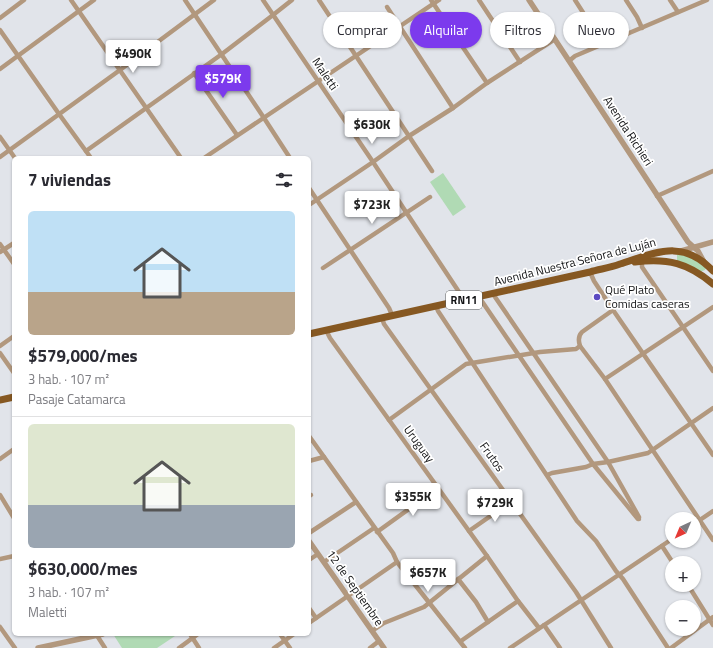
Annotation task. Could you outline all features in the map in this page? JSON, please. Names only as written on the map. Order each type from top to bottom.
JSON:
[{"type":"main road","name":"Avenida Nuestra Señora de Luján","points":[[311,334],[590,272],[619,265],[654,253],[679,251],[694,256],[704,262]]},
{"type":"main road","points":[[675,262],[673,256],[679,251]]},
{"type":"main road","name":"RN11","points":[[619,265],[655,260],[675,262],[702,275],[713,284]]},
{"type":"main road","name":"Avenida Richieri","points":[[704,262],[712,269]]},
{"type":"main road","name":"RN11","points":[[702,275],[708,273],[712,269]]},
{"type":"main road","points":[[0,400],[12,397]]},
{"type":"street","points":[[0,18],[16,2],[24,0]]},
{"type":"street","points":[[71,0],[180,156]]},
{"type":"street","points":[[0,69],[94,0]]},
{"type":"street","points":[[185,0],[289,156]]},
{"type":"street","points":[[0,157],[214,0]]},
{"type":"street","name":"Maletti","points":[[263,0],[373,162],[459,292],[462,300]]},
{"type":"street","points":[[86,151],[222,54],[292,0]]},
{"type":"street","points":[[319,0],[432,171]]},
{"type":"street","points":[[402,25],[433,2],[439,0]]},
{"type":"street","points":[[479,0],[520,62]]},
{"type":"street","name":"Avenida Richieri","points":[[529,0],[536,12]]},
{"type":"street","points":[[575,0],[583,12]]},
{"type":"street","points":[[626,0],[642,28]]},
{"type":"street","points":[[670,0],[678,12]]},
{"type":"street","points":[[629,34],[707,0]]},
{"type":"street","points":[[433,2],[487,84]]},
{"type":"street","points":[[387,7],[390,12]]},
{"type":"street","points":[[402,29],[453,108]]},
{"type":"street","points":[[0,30],[90,156]]},
{"type":"street","name":"Avenida Richieri","points":[[555,41],[569,60],[688,242],[704,262]]},
{"type":"street","points":[[207,156],[368,48]]},
{"type":"street","points":[[311,204],[409,136],[542,48]]},
{"type":"street","points":[[569,60],[595,48]]},
{"type":"street","points":[[194,73],[237,135]]},
{"type":"street","points":[[0,137],[14,156]]},
{"type":"street","points":[[657,196],[713,171]]},
{"type":"street","points":[[311,191],[389,308],[392,316]]},
{"type":"street","points":[[323,268],[430,197]]},
{"type":"street","points":[[679,251],[713,242]]},
{"type":"street","points":[[0,244],[2,251],[12,262]]},
{"type":"street","points":[[2,251],[12,244]]},
{"type":"street","points":[[642,261],[644,270],[713,371]]},
{"type":"street","points":[[590,272],[594,281],[613,310],[713,456]]},
{"type":"street","points":[[479,297],[593,464],[639,519],[640,518],[608,462],[493,294]]},
{"type":"street","points":[[436,306],[472,363],[578,521],[596,541],[670,648],[711,618]]},
{"type":"street","points":[[605,379],[713,307]]},
{"type":"street","points":[[613,310],[582,332],[579,335],[578,342],[605,379],[695,512]]},
{"type":"street","name":"Frutos","points":[[382,318],[384,324],[582,601],[611,648]]},
{"type":"street","name":"Uruguay","points":[[326,330],[330,338],[518,601],[539,628]]},
{"type":"street","points":[[0,346],[12,337]]},
{"type":"street","points":[[389,420],[466,364],[576,349],[580,346]]},
{"type":"street","points":[[0,353],[12,370]]},
{"type":"street","points":[[547,475],[586,467],[593,464],[648,454],[713,408]]},
{"type":"street","points":[[311,439],[393,553],[397,562],[465,648]]},
{"type":"street","points":[[0,459],[12,450]]},
{"type":"street","points":[[311,461],[324,457]]},
{"type":"street","points":[[324,562],[376,530],[438,488]]},
{"type":"street","points":[[0,495],[12,515]]},
{"type":"street","points":[[311,532],[356,502]]},
{"type":"street","points":[[469,531],[512,502]]},
{"type":"street","points":[[701,519],[713,511]]},
{"type":"street","points":[[701,522],[713,540]]},
{"type":"street","name":"12 de Septiembre","points":[[311,544],[384,648]]},
{"type":"street","points":[[510,648],[665,544]]},
{"type":"street","points":[[662,546],[668,556]]},
{"type":"street","points":[[311,559],[318,554]]},
{"type":"street","points":[[0,559],[12,556]]},
{"type":"street","points":[[372,631],[384,623],[421,608],[487,556]]},
{"type":"street","points":[[311,622],[397,562]]},
{"type":"street","points":[[458,578],[476,602],[488,622]]},
{"type":"street","points":[[693,592],[711,618],[713,625]]},
{"type":"street","points":[[461,642],[518,601]]},
{"type":"street","points":[[311,611],[316,618]]},
{"type":"street","points":[[544,625],[560,648]]},
{"type":"street","points":[[0,627],[15,648]]},
{"type":"street","points":[[38,648],[94,636]]},
{"type":"street","points":[[99,636],[105,648]]},
{"type":"street","points":[[179,648],[191,636],[199,648]]},
{"type":"street","points":[[281,636],[290,648]]},
{"type":"street","points":[[274,648],[291,636]]},
{"type":"street","points":[[370,648],[379,641]]},
{"type":"green space","points":[[443,173],[466,207],[453,216],[430,182]]},
{"type":"green space","points":[[679,254],[692,257],[706,268],[705,270],[700,272],[677,261],[677,255]]},
{"type":"green space","points":[[114,636],[175,636],[157,648],[122,648]]},
{"type":"place","name":"Qué Plato Comidas caseras","points":[[597,297]]}]
